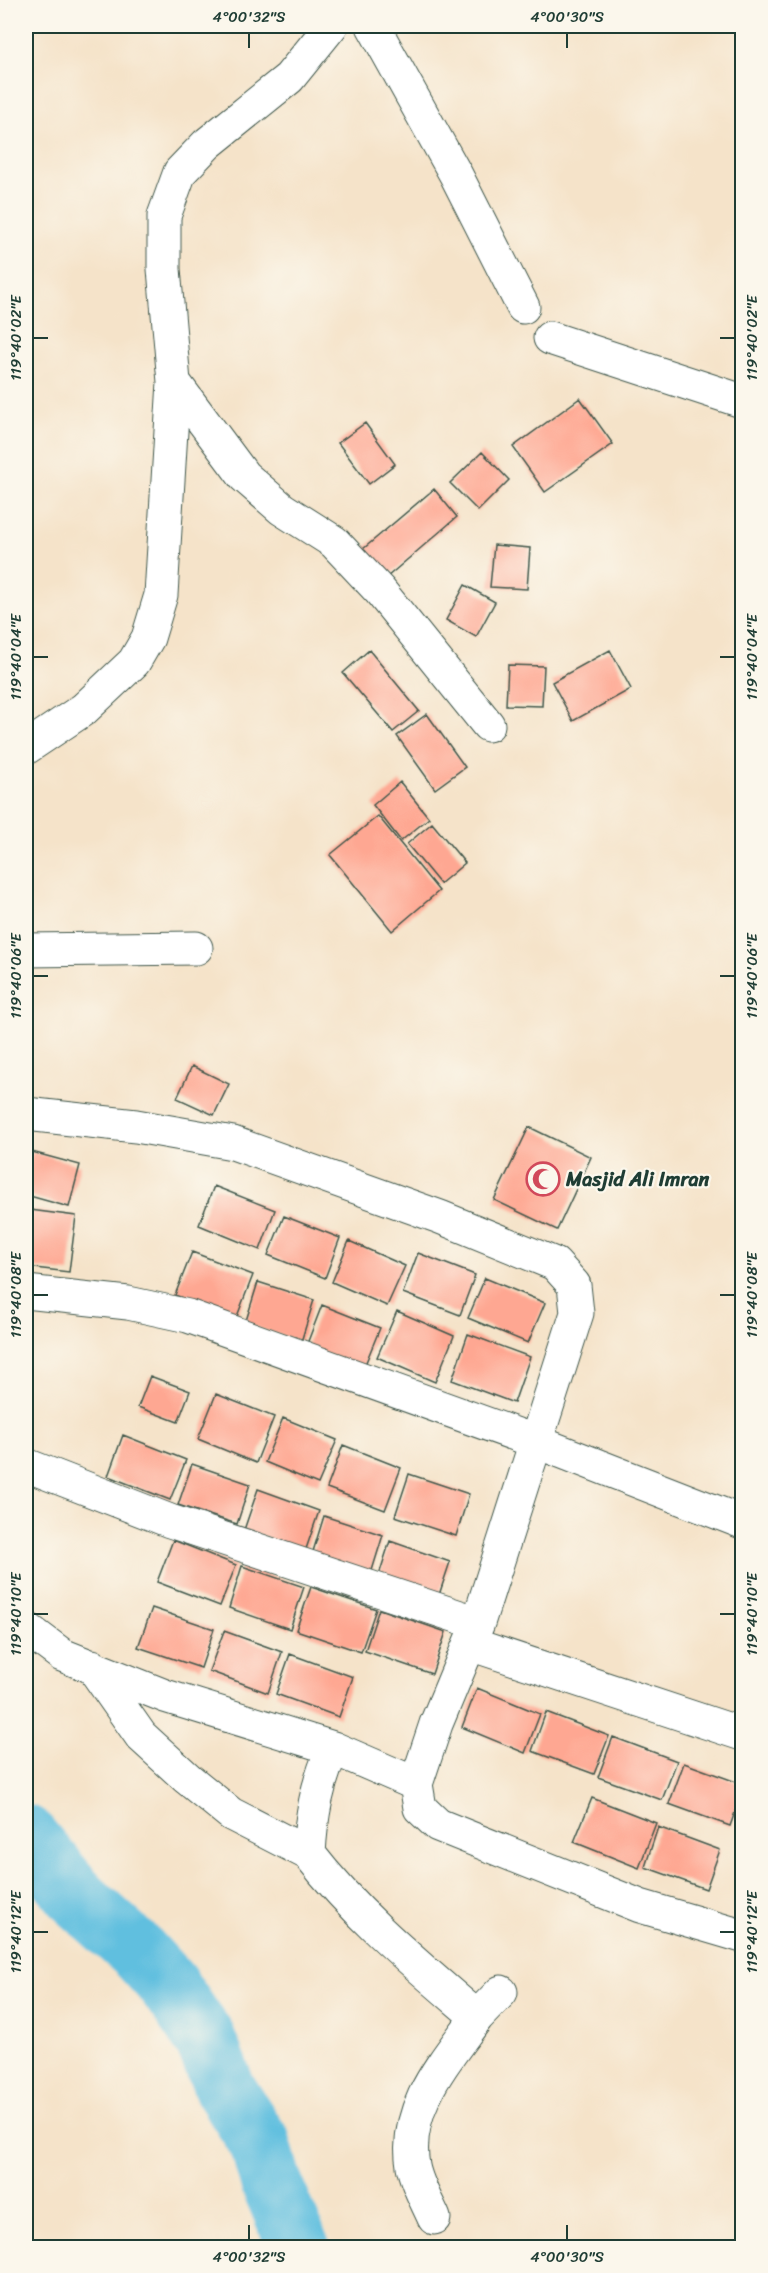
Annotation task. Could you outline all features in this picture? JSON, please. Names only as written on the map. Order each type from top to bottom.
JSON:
[{"type":"street","points":[[26,748],[84,710],[134,662],[148,638],[161,595],[174,382],[164,269],[164,216],[180,172],[207,144],[289,78],[331,26]]},
{"type":"street","points":[[373,26],[456,175],[523,307]]},
{"type":"street","points":[[550,338],[742,401]]},
{"type":"street","points":[[174,382],[244,476],[265,495],[334,542],[380,591],[488,726]]},
{"type":"street","points":[[26,950],[196,948]]},
{"type":"street","points":[[26,1114],[136,1126],[233,1143],[440,1217],[555,1264],[574,1284],[577,1313],[474,1634],[436,1724],[416,1784],[420,1808],[438,1825],[640,1906],[742,1936]]},
{"type":"street","points":[[26,1292],[128,1304],[188,1316],[537,1442],[742,1522]]},
{"type":"street","points":[[26,1465],[742,1734]]},
{"type":"street","points":[[26,1628],[62,1655],[165,1696],[333,1748],[416,1784]]},
{"type":"street","points":[[92,1666],[141,1736],[188,1779],[231,1814],[309,1854],[327,1877],[381,1933],[477,2018]]},
{"type":"street","points":[[309,1854],[311,1816],[333,1748]]},
{"type":"street","points":[[434,2218],[413,2167],[413,2128],[420,2102],[477,2018],[501,1992]]},
{"type":"building","points":[[580,398],[613,444],[545,492],[513,447]]},
{"type":"building","points":[[365,423],[395,464],[369,484],[338,443]]},
{"type":"building","points":[[482,452],[509,480],[478,511],[450,483]]},
{"type":"building","points":[[434,489],[457,517],[387,577],[363,549]]},
{"type":"building","points":[[494,545],[530,548],[527,589],[490,587]]},
{"type":"building","points":[[465,585],[495,602],[476,637],[446,620]]},
{"type":"building","points":[[369,650],[419,711],[393,732],[343,673]]},
{"type":"building","points":[[610,650],[631,689],[573,721],[552,682]]},
{"type":"building","points":[[508,665],[544,666],[542,706],[506,705]]},
{"type":"building","points":[[427,714],[465,767],[435,789],[397,736]]},
{"type":"building","points":[[400,782],[429,818],[401,841],[373,805]]},
{"type":"building","points":[[378,816],[439,891],[392,931],[330,855]]},
{"type":"building","points":[[432,823],[465,863],[440,884],[407,844]]},
{"type":"building","points":[[192,1066],[229,1084],[214,1115],[177,1098]]},
{"type":"building","name":"Masjid Ali Imran","points":[[529,1127],[591,1157],[557,1230],[494,1200]]},
{"type":"building","points":[[32,1152],[80,1165],[69,1207],[26,1195],[26,1176]]},
{"type":"building","points":[[214,1186],[275,1210],[260,1250],[199,1225]]},
{"type":"building","points":[[30,1210],[76,1216],[69,1272],[26,1267]]},
{"type":"building","points":[[284,1216],[340,1238],[325,1278],[268,1255]]},
{"type":"building","points":[[349,1241],[405,1266],[387,1306],[332,1282]]},
{"type":"building","points":[[192,1252],[253,1275],[236,1319],[175,1295]]},
{"type":"building","points":[[418,1253],[475,1275],[460,1315],[403,1293]]},
{"type":"building","points":[[485,1278],[545,1303],[528,1343],[468,1318]]},
{"type":"building","points":[[258,1282],[314,1300],[301,1342],[245,1324]]},
{"type":"building","points":[[322,1305],[380,1328],[362,1372],[305,1349]]},
{"type":"building","points":[[397,1311],[454,1336],[435,1382],[377,1357]]},
{"type":"building","points":[[468,1334],[530,1357],[514,1403],[452,1380]]},
{"type":"building","points":[[150,1376],[190,1391],[178,1422],[138,1407]]},
{"type":"building","points":[[216,1394],[274,1417],[256,1463],[198,1439]]},
{"type":"building","points":[[283,1418],[337,1440],[318,1484],[265,1462]]},
{"type":"building","points":[[123,1435],[186,1460],[170,1500],[108,1476]]},
{"type":"building","points":[[343,1445],[401,1468],[385,1510],[327,1488]]},
{"type":"building","points":[[192,1464],[250,1484],[237,1524],[178,1505]]},
{"type":"building","points":[[409,1474],[469,1494],[456,1536],[395,1516]]},
{"type":"building","points":[[258,1489],[319,1511],[305,1552],[244,1530]]},
{"type":"building","points":[[324,1516],[383,1535],[370,1577],[311,1558]]},
{"type":"building","points":[[173,1540],[236,1565],[220,1606],[157,1582]]},
{"type":"building","points":[[390,1541],[450,1562],[437,1601],[377,1581]]},
{"type":"building","points":[[242,1566],[304,1587],[290,1629],[229,1608]]},
{"type":"building","points":[[311,1587],[376,1609],[361,1652],[296,1630]]},
{"type":"building","points":[[152,1608],[214,1629],[201,1668],[138,1647]]},
{"type":"building","points":[[379,1609],[446,1632],[432,1674],[365,1651]]},
{"type":"building","points":[[224,1631],[282,1652],[268,1693],[209,1671]]},
{"type":"building","points":[[290,1654],[353,1677],[339,1717],[276,1694]]},
{"type":"building","points":[[477,1688],[540,1714],[525,1753],[462,1727]]},
{"type":"building","points":[[546,1712],[609,1736],[594,1774],[532,1751]]},
{"type":"building","points":[[613,1737],[677,1761],[662,1800],[598,1777]]},
{"type":"building","points":[[684,1763],[742,1784],[742,1793],[730,1826],[669,1804]]},
{"type":"building","points":[[592,1798],[656,1823],[639,1868],[574,1842]]},
{"type":"building","points":[[658,1827],[720,1850],[706,1889],[645,1867]]},
{"type":"waterway","points":[[26,1836],[78,1898],[139,1953],[168,1985],[205,2039],[225,2089],[260,2143],[270,2179],[299,2248]]},
{"type":"place","name":"Masjid Ali Imran","points":[[543,1179]]}]
